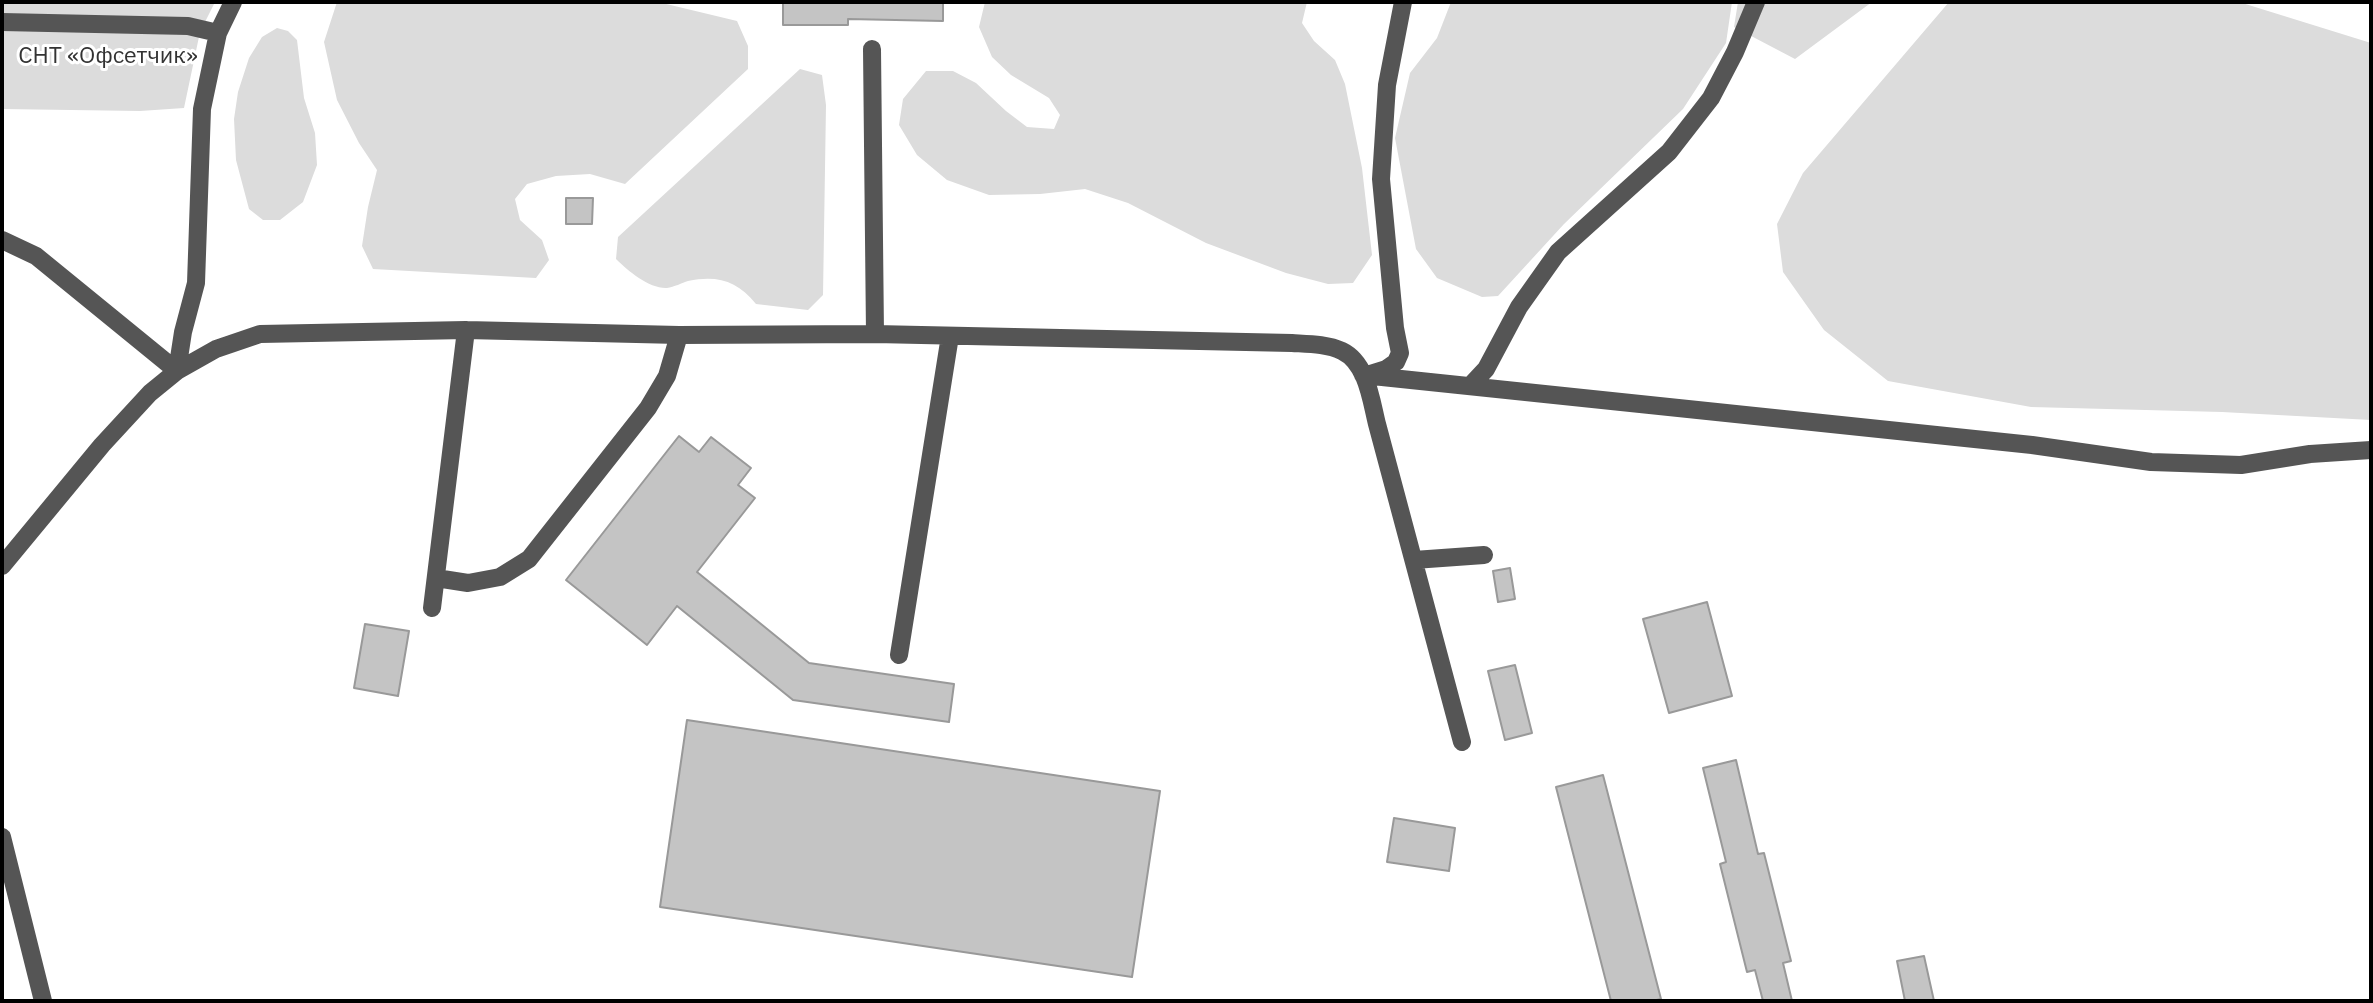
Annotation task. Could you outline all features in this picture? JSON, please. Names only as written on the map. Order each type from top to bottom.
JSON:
[{"type":"street","points":[[177,372],[183,332],[196,283],[202,109],[218,33],[233,2]]},
{"type":"street","points":[[1363,376],[1385,369],[1396,362],[1400,353],[1395,328],[1381,179],[1387,85],[1403,2]]},
{"type":"street","points":[[1471,385],[1486,369],[1519,307],[1559,252],[1669,152],[1711,98],[1735,52],[1756,2]]},
{"type":"street","points":[[2,22],[188,26],[218,33]]},
{"type":"street","points":[[872,49],[874,334]]},
{"type":"street","points":[[2,240],[36,256],[177,372]]},
{"type":"street","points":[[432,608],[466,330]]},
{"type":"street","points":[[2,566],[102,445],[150,393],[177,372],[216,349],[260,334],[466,330],[679,335],[874,334],[1319,345],[1343,351],[1356,364],[1368,385],[1462,742]]},
{"type":"street","points":[[436,578],[468,583],[500,577],[529,559],[648,408],[667,376],[679,335]]},
{"type":"street","points":[[899,655],[950,336]]},
{"type":"street","points":[[1363,376],[2005,442],[2151,462],[2241,465],[2310,454],[2371,450]]},
{"type":"street","points":[[1414,560],[1484,555]]},
{"type":"street","points":[[2,837],[43,1001]]},
{"type":"green space","name":"СНТ «Офсетчик»","points":[[2,2],[215,2],[200,32],[184,108],[140,111],[2,109]]},
{"type":"green space","points":[[337,2],[658,2],[737,21],[748,46],[748,69],[625,184],[590,174],[556,176],[527,184],[515,199],[520,220],[542,240],[549,260],[536,278],[373,269],[362,246],[377,170],[359,143],[337,100],[324,42]]},
{"type":"green space","points":[[985,2],[1307,2],[1302,23],[1314,41],[1335,60],[1345,84],[1362,168],[1372,255],[1353,283],[1328,284],[1286,273],[1206,243],[1128,203],[1085,189],[1040,194],[989,195],[947,180],[917,155],[899,125],[903,99],[926,71],[953,71],[976,83],[1027,127],[1054,129],[1060,115],[1049,98],[1011,75],[992,57],[979,27]]},
{"type":"green space","points":[[1451,2],[1732,2],[1726,43],[1683,109],[1564,224],[1498,296],[1482,297],[1437,278],[1416,249],[1395,138],[1410,73],[1437,38]]},
{"type":"green space","points":[[1738,2],[1872,2],[1795,59],[1734,27]]},
{"type":"green space","points":[[1949,2],[2239,2],[2371,43],[2371,420],[2222,412],[2031,407],[1888,381],[1824,330],[1783,272],[1777,224],[1803,173]]},
{"type":"green space","points":[[277,28],[288,31],[297,40],[304,98],[315,133],[317,165],[303,202],[280,220],[263,220],[249,209],[236,160],[234,119],[238,92],[249,58],[262,37]]},
{"type":"green space","points":[[800,69],[822,75],[826,105],[823,295],[808,310],[756,304],[742,290],[726,282],[699,279],[660,288],[621,264],[616,259],[618,237]]},
{"type":"building","points":[[783,2],[943,2],[943,21],[848,19],[848,25],[783,25]]},
{"type":"building","points":[[566,198],[593,198],[592,224],[566,224]]},
{"type":"building","points":[[679,436],[699,452],[711,437],[751,468],[738,485],[755,498],[697,572],[809,663],[954,684],[949,722],[793,700],[677,606],[647,645],[566,580]]},
{"type":"building","points":[[1510,568],[1515,599],[1498,602],[1493,571]]},
{"type":"building","points":[[1707,602],[1732,696],[1669,713],[1643,619]]},
{"type":"building","points":[[365,624],[409,631],[398,696],[354,688]]},
{"type":"building","points":[[1515,665],[1532,733],[1505,740],[1488,671]]},
{"type":"building","points":[[687,720],[1160,791],[1132,977],[660,907]]},
{"type":"building","points":[[1736,760],[1758,854],[1764,853],[1791,961],[1783,963],[1792,1001],[1763,1001],[1755,970],[1747,972],[1720,864],[1726,862],[1703,768]]},
{"type":"building","points":[[1603,775],[1661,999],[1611,1001],[1556,787]]},
{"type":"building","points":[[1394,818],[1455,828],[1449,871],[1387,862]]},
{"type":"building","points":[[1924,956],[1934,1001],[1905,1001],[1897,961]]}]
